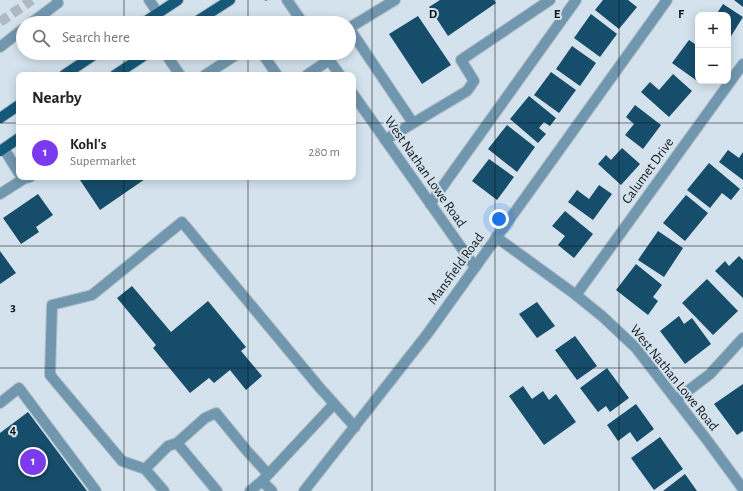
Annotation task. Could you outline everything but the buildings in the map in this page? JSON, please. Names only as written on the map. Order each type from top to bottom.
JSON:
[{"type":"main road","points":[[153,16],[178,0]]},
{"type":"main road","points":[[205,16],[230,0]]},
{"type":"main road","points":[[68,72],[86,60]]},
{"type":"main road","points":[[120,72],[138,60]]},
{"type":"main road","points":[[0,118],[16,107]]},
{"type":"main road","points":[[2,150],[16,140]]},
{"type":"street","points":[[149,0],[158,13]]},
{"type":"street","points":[[287,0],[298,16]]},
{"type":"street","points":[[356,24],[395,0]]},
{"type":"street","points":[[385,140],[467,91],[474,81],[461,60],[550,0]]},
{"type":"street","points":[[430,204],[576,0]]},
{"type":"street","name":"Mansfield Road","points":[[304,491],[428,333],[668,0]]},
{"type":"street","points":[[39,16],[57,1]]},
{"type":"street","points":[[0,47],[16,34]]},
{"type":"street","points":[[356,38],[413,123]]},
{"type":"street","points":[[170,60],[178,72]]},
{"type":"street","points":[[209,72],[228,60]]},
{"type":"street","points":[[267,60],[275,72]]},
{"type":"street","points":[[310,72],[322,60]]},
{"type":"street","points":[[329,60],[338,72]]},
{"type":"street","name":"Calumet Drive","points":[[576,295],[743,64]]},
{"type":"street","name":"West Nathan Lowe Road","points":[[356,98],[475,267]]},
{"type":"street","points":[[2,150],[16,168]]},
{"type":"street","points":[[0,194],[19,180]]},
{"type":"street","points":[[164,491],[145,469],[122,461],[50,375],[52,304],[92,295],[182,222],[334,404],[355,426]]},
{"type":"street","name":"West Nathan Lowe Road","points":[[496,237],[576,295],[603,317],[636,348],[743,489]]},
{"type":"street","points":[[676,400],[710,374],[743,338]]},
{"type":"street","points":[[0,403],[19,388],[96,491]]},
{"type":"street","points":[[250,491],[265,478],[334,404]]},
{"type":"street","points":[[145,469],[168,446],[177,443],[205,418],[216,413],[247,452],[272,491]]},
{"type":"street","points":[[177,443],[217,491]]},
{"type":"tunnel","points":[[0,22],[32,0]]},
{"type":"place","name":"Kohl's","points":[[33,462]]}]
